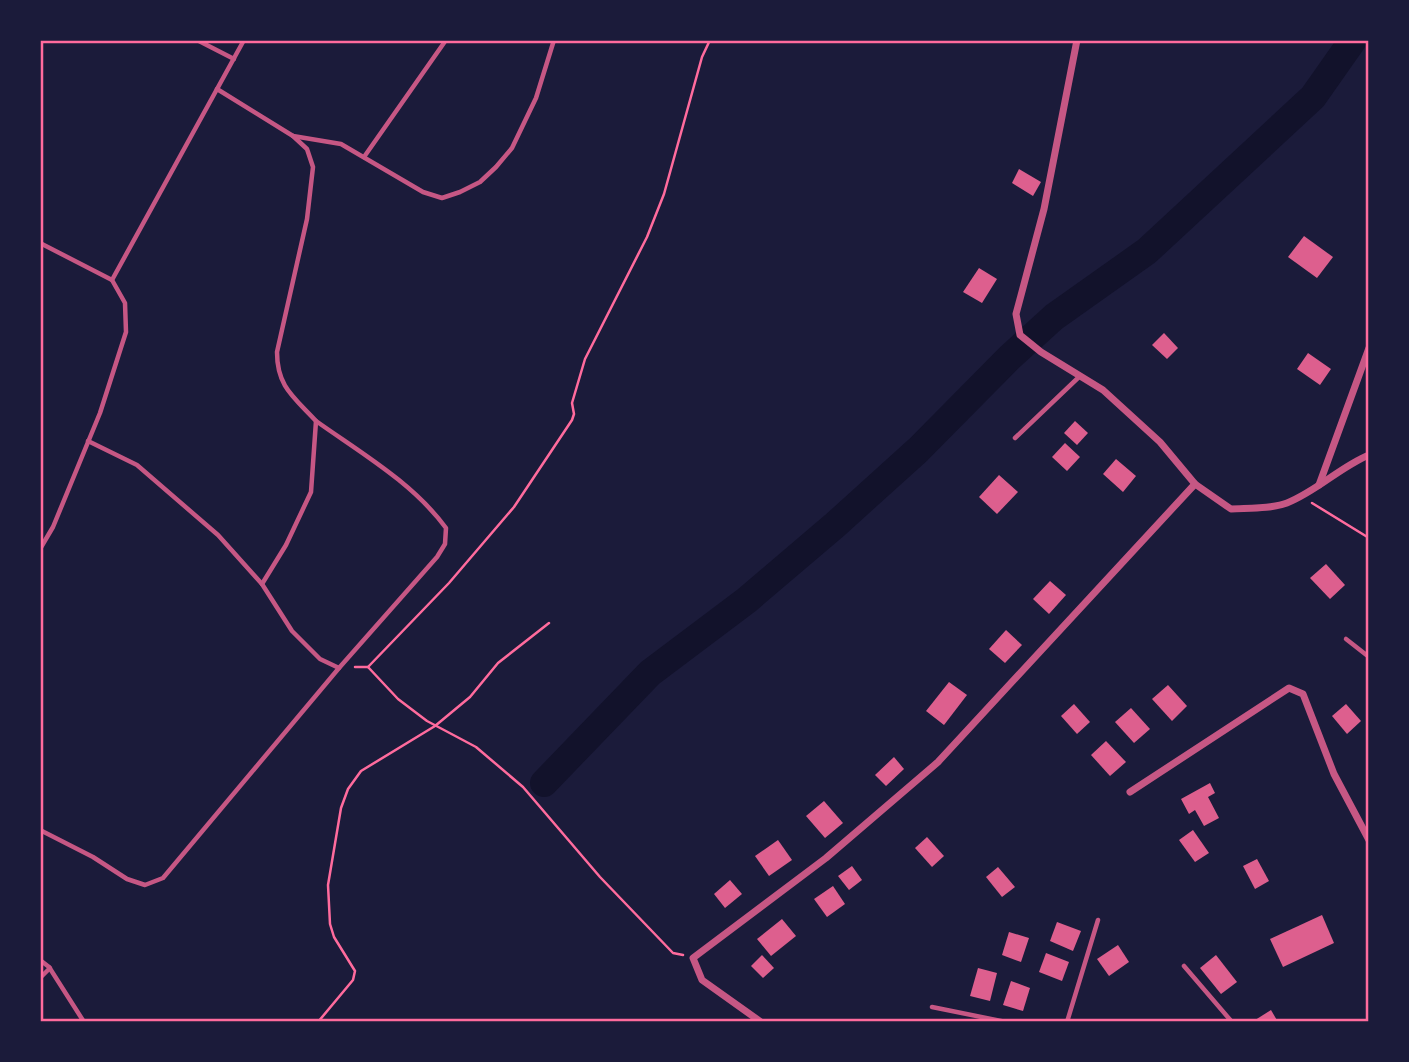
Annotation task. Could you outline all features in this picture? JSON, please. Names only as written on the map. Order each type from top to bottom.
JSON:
[{"type":"street","points":[[1077,40],[1066,85],[1044,209],[1016,314],[1020,335],[1041,352],[1103,390],[1160,442],[1195,484],[1231,509],[1284,504],[1369,455]]},
{"type":"street","points":[[1318,486],[1369,348]]},
{"type":"street","points":[[761,1022],[702,980],[693,958],[826,858],[939,762],[1195,484]]},
{"type":"street","points":[[1130,792],[1289,688],[1303,694],[1334,774],[1369,839]]},
{"type":"lane","points":[[197,40],[234,59]]},
{"type":"lane","points":[[112,280],[244,40]]},
{"type":"lane","points":[[364,157],[446,40]]},
{"type":"lane","points":[[293,136],[341,144],[423,192],[442,198],[460,192],[480,182],[512,148],[536,98],[554,40]]},
{"type":"lane","points":[[40,831],[93,857],[127,879],[145,885],[163,878],[339,668],[438,557],[445,544],[446,528],[405,484],[316,421],[283,385],[277,370],[277,352],[307,219],[313,167],[307,149],[293,136],[217,89]]},
{"type":"lane","points":[[40,243],[112,280],[125,303],[127,332],[100,413],[40,549]]},
{"type":"lane","points":[[1015,438],[1080,376]]},
{"type":"lane","points":[[262,584],[286,545],[311,492],[316,421]]},
{"type":"lane","points":[[88,441],[137,465],[218,535],[262,584],[292,631],[320,659],[339,668]]},
{"type":"lane","points":[[1346,639],[1369,657]]},
{"type":"lane","points":[[1067,1022],[1098,920]]},
{"type":"lane","points":[[40,960],[50,968],[84,1022]]},
{"type":"lane","points":[[1184,966],[1232,1022]]},
{"type":"lane","points":[[40,978],[50,968]]},
{"type":"lane","points":[[932,1007],[1006,1022]]},
{"type":"path","points":[[339,668],[368,667],[449,583],[514,507],[572,420],[572,403],[585,359],[647,237],[664,194],[702,57],[710,40]]},
{"type":"path","points":[[1300,496],[1369,538]]},
{"type":"path","points":[[318,1022],[353,979],[355,971],[334,937],[330,924],[328,885],[341,808],[348,789],[361,771],[435,726],[470,697],[498,663],[549,623]]},
{"type":"path","points":[[368,667],[398,699],[435,726],[476,747],[523,787],[600,877],[673,953],[693,958]]},
{"type":"building","points":[[1019,169],[1041,182],[1033,196],[1012,183]]},
{"type":"building","points":[[1304,236],[1333,257],[1317,278],[1288,257]]},
{"type":"building","points":[[979,268],[997,279],[982,303],[963,292]]},
{"type":"building","points":[[1164,333],[1178,348],[1167,359],[1152,345]]},
{"type":"building","points":[[1308,353],[1331,369],[1320,385],[1297,369]]},
{"type":"building","points":[[1075,421],[1088,433],[1077,445],[1064,433]]},
{"type":"building","points":[[1065,443],[1080,457],[1067,471],[1052,457]]},
{"type":"building","points":[[1116,459],[1136,476],[1123,492],[1103,474]]},
{"type":"building","points":[[999,475],[1018,492],[997,514],[979,497]]},
{"type":"building","points":[[1326,564],[1345,585],[1330,599],[1310,578]]},
{"type":"building","points":[[1050,581],[1066,595],[1049,614],[1033,599]]},
{"type":"building","points":[[1006,630],[1022,645],[1005,663],[989,649]]},
{"type":"building","points":[[949,682],[967,695],[944,725],[926,711]]},
{"type":"building","points":[[1168,685],[1187,706],[1172,721],[1152,699]]},
{"type":"building","points":[[1074,704],[1090,722],[1077,734],[1061,716]]},
{"type":"building","points":[[1346,704],[1361,721],[1347,734],[1332,716]]},
{"type":"building","points":[[1131,708],[1150,729],[1134,743],[1115,722]]},
{"type":"building","points":[[1106,741],[1126,762],[1110,776],[1091,755]]},
{"type":"building","points":[[894,757],[904,769],[886,786],[875,775]]},
{"type":"building","points":[[1210,783],[1215,793],[1208,797],[1219,818],[1204,826],[1195,810],[1189,814],[1181,799]]},
{"type":"building","points":[[824,801],[843,823],[825,838],[806,816]]},
{"type":"building","points":[[1193,830],[1209,853],[1195,862],[1179,840]]},
{"type":"building","points":[[927,837],[944,856],[932,867],[915,848]]},
{"type":"building","points":[[778,840],[792,860],[769,876],[755,856]]},
{"type":"building","points":[[1257,859],[1269,881],[1255,889],[1243,866]]},
{"type":"building","points":[[852,866],[862,880],[849,890],[838,876]]},
{"type":"building","points":[[998,867],[1015,887],[1002,897],[986,877]]},
{"type":"building","points":[[730,880],[742,894],[725,908],[714,894]]},
{"type":"building","points":[[833,886],[845,904],[827,917],[814,899]]},
{"type":"building","points":[[1322,915],[1334,943],[1283,967],[1270,939]]},
{"type":"building","points":[[782,919],[796,936],[771,956],[757,939]]},
{"type":"building","points":[[1057,922],[1081,931],[1073,951],[1050,941]]},
{"type":"building","points":[[1009,932],[1029,938],[1021,962],[1002,955]]},
{"type":"building","points":[[1118,945],[1129,962],[1109,976],[1097,959]]},
{"type":"building","points":[[1046,953],[1069,962],[1062,981],[1039,972]]},
{"type":"building","points":[[762,955],[774,968],[763,978],[751,966]]},
{"type":"building","points":[[1216,955],[1237,982],[1221,994],[1200,968]]},
{"type":"building","points":[[978,968],[997,973],[990,1001],[970,996]]},
{"type":"building","points":[[1011,981],[1030,988],[1023,1011],[1003,1005]]},
{"type":"building","points":[[1271,1010],[1278,1022],[1252,1022]]},
{"type":"waterway","points":[[544,783],[650,673],[747,600],[835,525],[918,450],[1009,358],[1054,317],[1147,251],[1313,97],[1353,40]]}]
